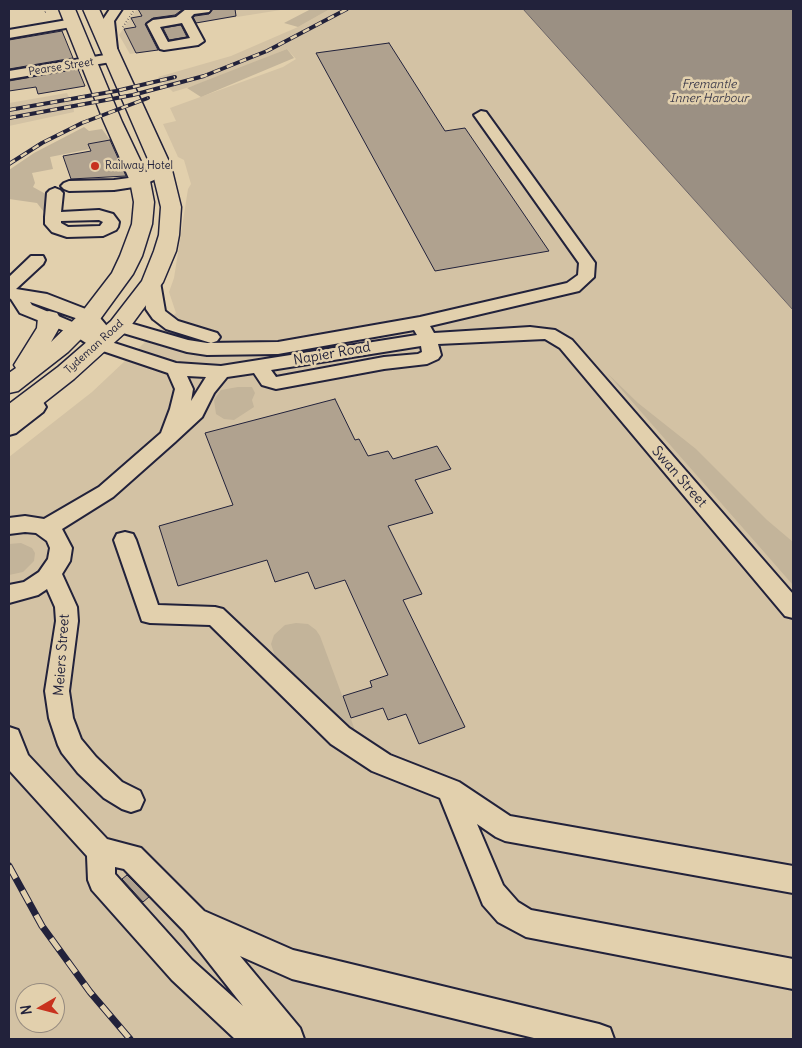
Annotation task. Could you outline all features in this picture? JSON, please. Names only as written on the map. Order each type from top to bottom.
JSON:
[{"type":"main road","name":"Tydeman Road","points":[[9,417],[66,374],[119,326],[152,282],[166,251],[171,221],[171,207],[161,166],[91,9]]},
{"type":"main road","name":"Tydeman Road","points":[[12,383],[60,347],[84,324],[122,274],[138,237],[144,202],[140,181],[89,62],[59,14]]},
{"type":"main road","points":[[119,326],[113,322],[111,316],[140,263],[138,237]]},
{"type":"main road","points":[[12,383],[38,348],[48,328],[49,318]]},
{"type":"street","points":[[112,58],[108,22],[116,9]]},
{"type":"street","points":[[184,16],[191,11],[205,9]]},
{"type":"street","points":[[9,34],[59,14]]},
{"type":"street","name":"Pearse Street","points":[[9,75],[112,58]]},
{"type":"street","points":[[12,292],[41,298],[84,324],[100,344],[175,368],[221,372],[259,366],[269,381],[276,383],[384,363],[421,360],[432,355],[424,331],[469,312],[573,287],[586,277],[587,263],[481,115]]},
{"type":"street","points":[[53,217],[62,190],[140,181],[150,177],[161,166]]},
{"type":"street","points":[[12,292],[37,260]]},
{"type":"street","points":[[152,282],[155,309],[158,315],[172,325],[210,337],[226,348]]},
{"type":"street","points":[[12,292],[26,310],[49,318],[84,324]]},
{"type":"street","name":"Napier Road","points":[[119,326],[187,346],[207,349],[278,348],[424,331],[549,334],[566,344]]},
{"type":"street","name":"Swan Street","points":[[566,344],[793,610]]},
{"type":"street","points":[[168,437],[180,409],[184,389],[175,368]]},
{"type":"street","points":[[46,528],[106,492],[168,437],[195,412],[206,390],[221,372]]},
{"type":"street","points":[[9,428],[46,399],[66,374]]},
{"type":"street","points":[[9,595],[36,586],[51,574],[59,561],[61,548],[56,536],[46,528],[36,525],[12,525]]},
{"type":"street","points":[[125,540],[150,614],[215,616],[340,736],[381,763],[450,790],[505,828],[793,879]]},
{"type":"street","name":"Meiers Street","points":[[51,574],[66,607],[67,620],[57,691],[61,718],[71,745],[87,765],[113,790],[132,800]]},
{"type":"street","points":[[9,738],[18,762],[100,850],[131,857],[194,921],[289,1039]]},
{"type":"street","points":[[450,790],[493,895],[508,912],[526,923],[793,974]]},
{"type":"street","points":[[100,850],[102,880],[182,970],[257,1039]]},
{"type":"street","points":[[194,921],[292,964],[599,1039]]},
{"type":"path","points":[[121,29],[135,9]]},
{"type":"shaded area","points":[[137,9],[287,9],[193,24],[202,42],[130,54],[119,35]]},
{"type":"shaded area","points":[[311,9],[330,9],[298,27],[284,23]]},
{"type":"shaded area","points":[[330,9],[523,9],[793,310],[793,1039],[9,1039],[9,457],[92,392],[176,313],[169,292],[174,278],[188,189],[191,184],[184,160],[178,157],[163,124],[176,121],[170,108],[283,67],[296,59],[287,49],[209,81],[173,92],[158,77],[231,56],[298,27]]},
{"type":"shaded area","points":[[287,49],[294,58],[201,97],[187,88]]},
{"type":"shaded area","points":[[67,93],[69,97],[72,97],[74,112],[9,126],[9,103]]},
{"type":"shaded area","points":[[84,127],[89,131],[102,129],[110,140],[88,144],[90,149],[50,157],[53,169],[32,173],[35,183],[33,187],[53,198],[47,216],[37,203],[9,199],[9,170],[34,153]]},
{"type":"shaded area","points":[[607,373],[638,403],[696,449],[767,520],[793,542],[793,585]]},
{"type":"shaded area","points":[[252,387],[255,393],[252,400],[254,407],[234,420],[224,419],[216,414],[214,400],[221,390]]},
{"type":"shaded area","points":[[21,543],[32,548],[35,553],[34,561],[23,572],[9,575],[9,544]]},
{"type":"shaded area","points":[[296,623],[308,624],[320,636],[356,733],[275,656],[271,644],[274,635],[285,625]]},
{"type":"water","name":"Fremantle Inner Harbour","points":[[523,9],[793,9],[793,310]]},
{"type":"building","points":[[138,9],[183,9],[175,15],[153,18],[145,24],[158,50],[136,53],[124,29],[136,27],[131,18],[142,16]]},
{"type":"building","points":[[213,9],[235,9],[236,16],[196,23],[193,17],[209,14]]},
{"type":"building","points":[[181,25],[187,37],[169,40],[163,28]]},
{"type":"building","points":[[62,31],[73,58],[9,69],[9,40]]},
{"type":"building","points":[[389,43],[445,131],[465,128],[549,251],[435,271],[316,53]]},
{"type":"building","points":[[78,69],[85,86],[38,94],[36,87],[9,91],[9,81]]},
{"type":"building","name":"Railway Hotel","points":[[110,140],[126,176],[71,179],[63,156],[91,151],[88,144]]},
{"type":"building","points":[[335,399],[355,440],[359,439],[368,456],[388,451],[393,459],[437,446],[451,469],[415,480],[433,513],[388,526],[422,594],[403,600],[465,727],[419,744],[406,714],[388,720],[383,708],[351,718],[343,696],[372,687],[370,681],[388,675],[345,580],[315,589],[308,572],[275,582],[267,560],[178,586],[159,526],[233,505],[205,433]]},
{"type":"building","points":[[127,875],[149,897],[143,902],[122,879]]},
{"type":"railway","points":[[9,118],[133,95],[204,76],[267,51],[347,9]]},
{"type":"railway","points":[[9,110],[116,91],[175,77]]},
{"type":"railway","points":[[9,164],[42,143],[82,123],[148,98]]},
{"type":"railway","points":[[9,866],[42,926],[90,992],[130,1039]]},
{"type":"place","name":"Railway Hotel","points":[[95,166]]}]
